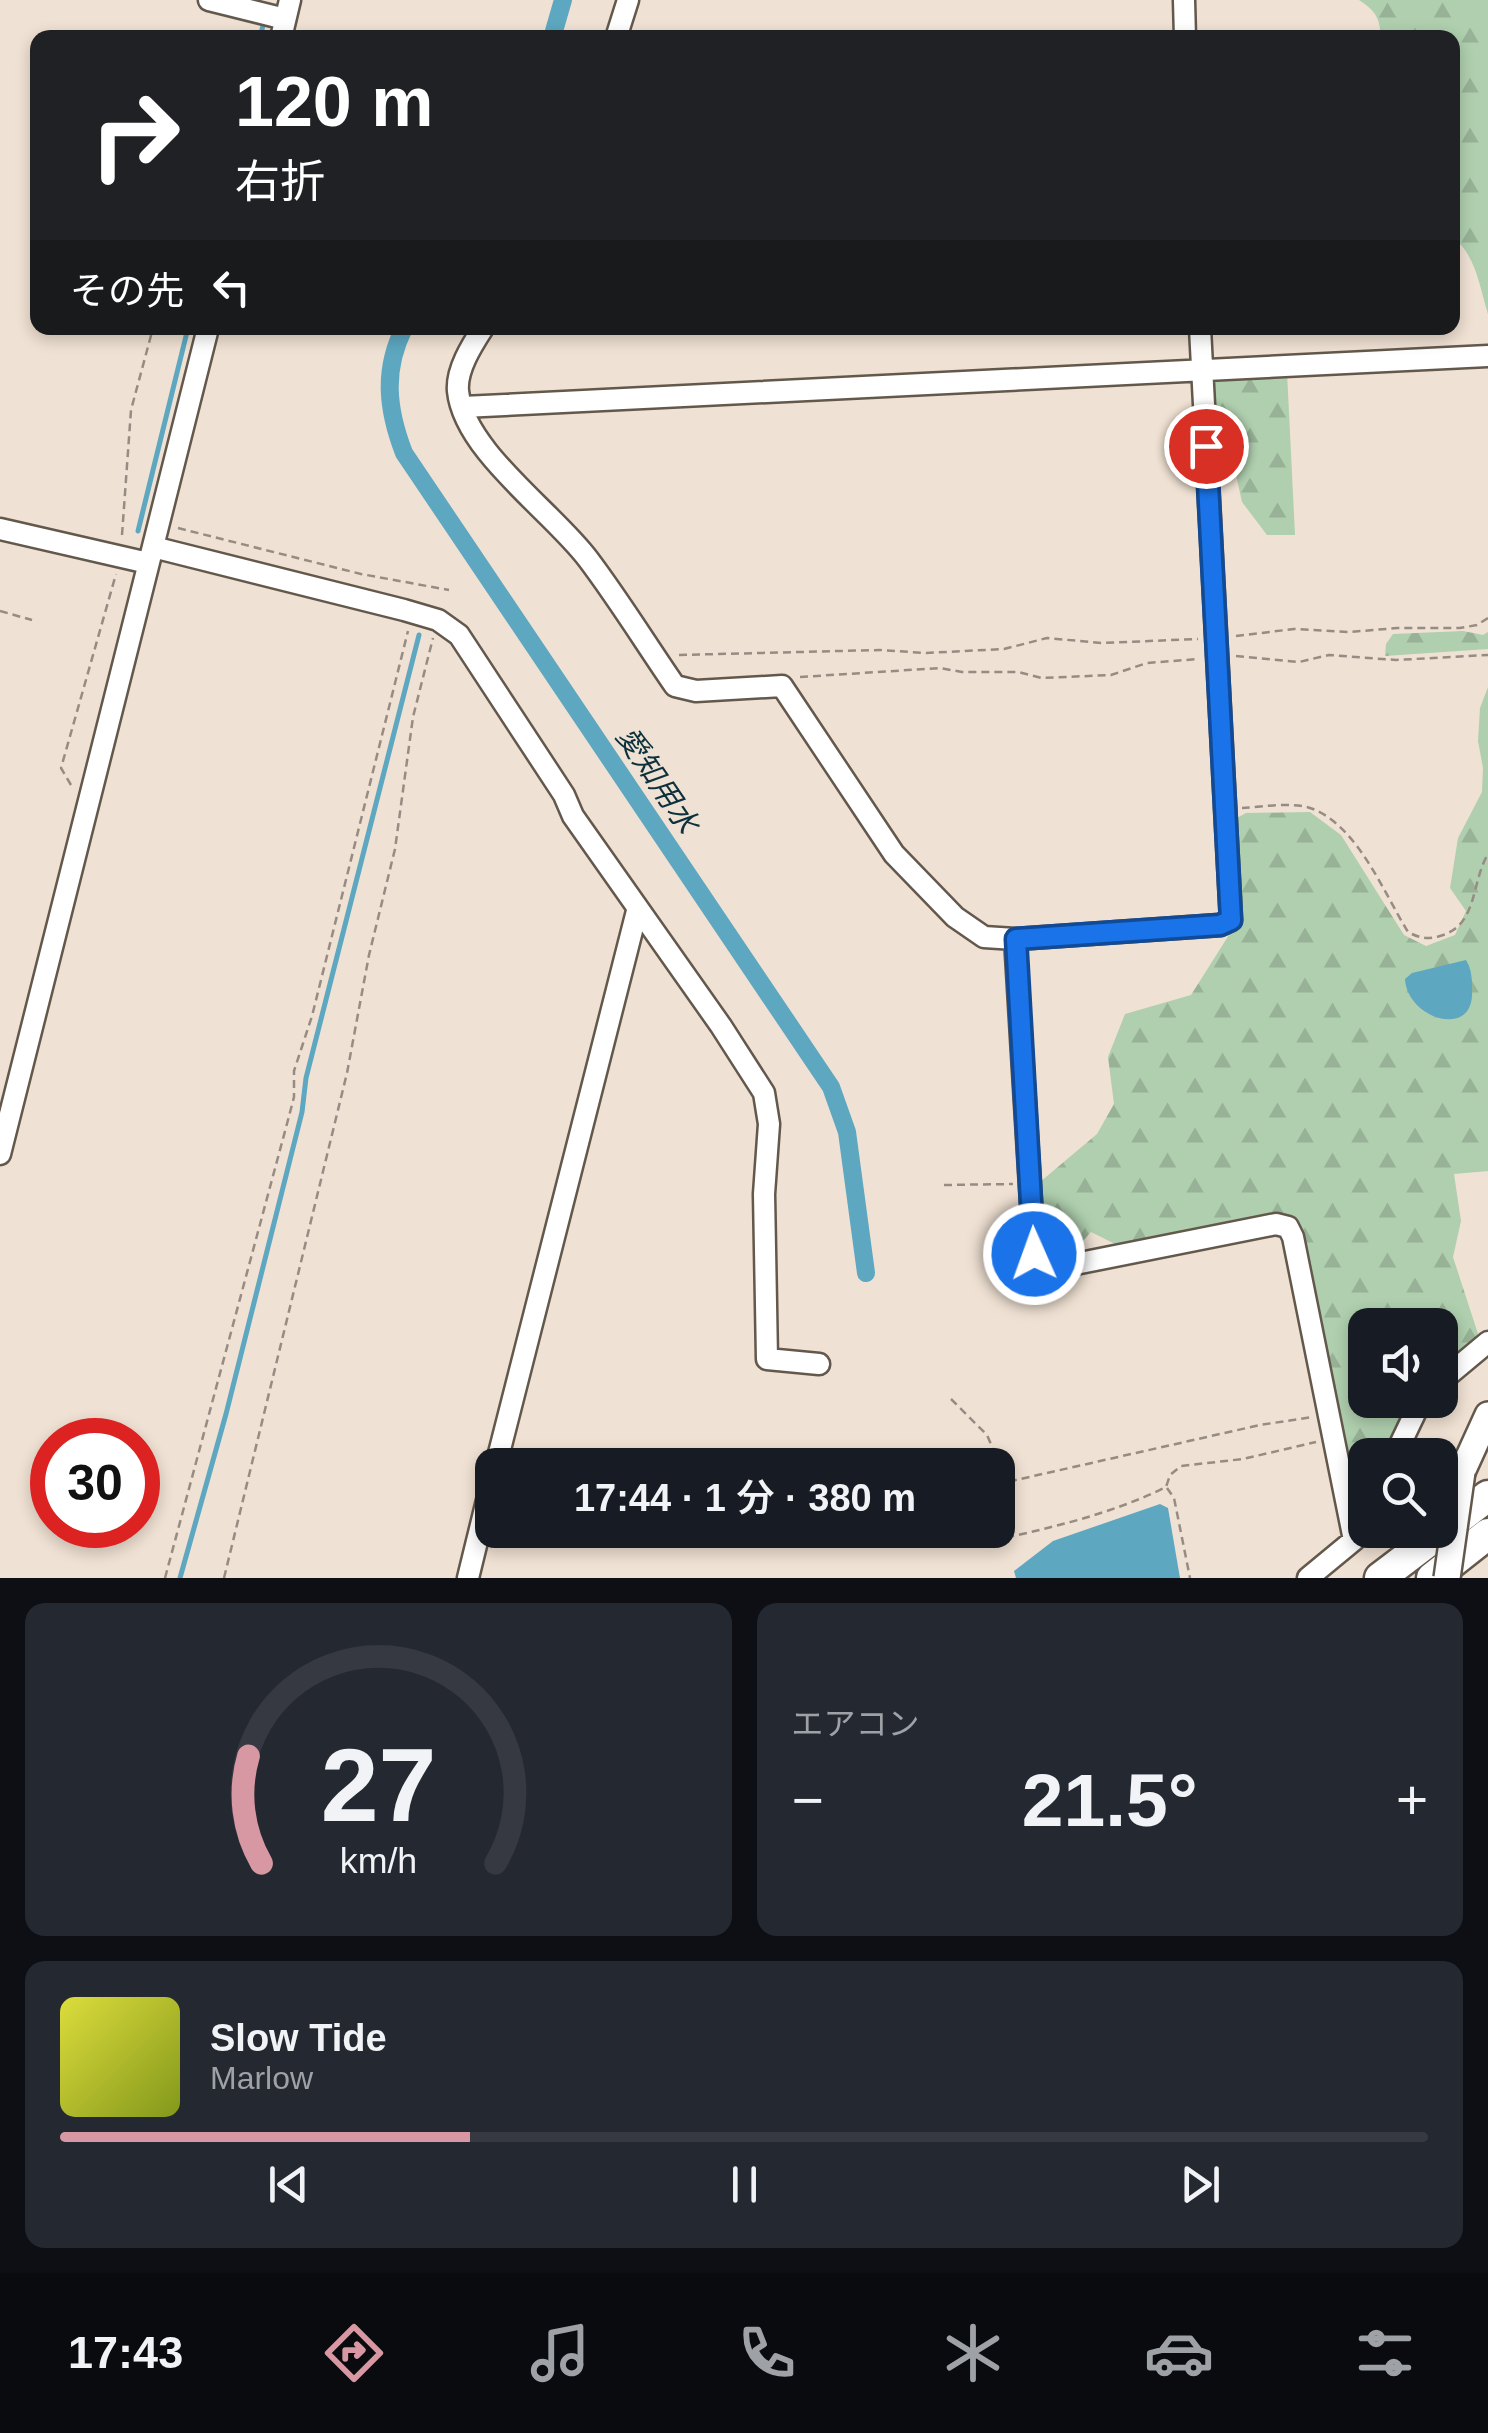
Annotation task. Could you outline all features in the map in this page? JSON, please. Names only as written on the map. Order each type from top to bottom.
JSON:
[{"type":"highway","points":[[1380,1578],[1488,1496]]},
{"type":"highway","points":[[1432,1578],[1488,1534]]},
{"type":"main road","points":[[1447,1578],[1462,1472],[1488,1415]]},
{"type":"street","points":[[209,0],[286,19]]},
{"type":"street","points":[[619,30],[628,0]]},
{"type":"street","points":[[1184,0],[1185,30]]},
{"type":"street","points":[[0,1154],[9,1082],[89,797],[206,335]]},
{"type":"street","points":[[480,335],[460,375],[458,391],[471,429],[531,502],[569,535],[590,561],[675,686],[684,690],[782,686],[894,854],[955,918],[984,937],[1016,939],[1230,922],[1200,335]]},
{"type":"street","points":[[463,407],[1488,356]]},
{"type":"street","points":[[0,528],[119,556],[150,555],[413,612],[438,620],[458,634],[564,794],[572,816],[722,1026],[764,1093],[769,1124],[764,1194],[767,1359],[819,1364]]},
{"type":"street","points":[[500,1448],[637,911]]},
{"type":"street","points":[[1016,939],[1034,1254],[1041,1271],[1276,1224],[1288,1227],[1348,1493]]},
{"type":"street","points":[[1458,1367],[1488,1342]]},
{"type":"street","points":[[1308,1578],[1348,1542]]},
{"type":"street","points":[[468,1578],[475,1548]]},
{"type":"path","points":[[89,797],[74,788],[61,768],[119,556],[132,410],[150,335]]},
{"type":"path","points":[[159,523],[361,574],[449,590]]},
{"type":"path","points":[[0,611],[32,620]]},
{"type":"path","points":[[165,1578],[288,1120],[294,1096],[294,1071],[312,1016],[413,612]]},
{"type":"path","points":[[782,686],[800,677],[929,668],[1018,672],[1042,678],[1110,674],[1294,629],[1350,632],[1460,628],[1488,618]]},
{"type":"path","points":[[224,1578],[347,1073],[369,955],[396,849],[414,716],[438,620]]},
{"type":"path","points":[[652,656],[880,650],[926,653],[1004,649],[1046,638],[1218,647],[1299,662],[1329,655],[1396,660],[1488,655]]},
{"type":"path","points":[[1226,809],[1312,808],[1358,846],[1408,932],[1418,938],[1453,933],[1463,923],[1488,854]]},
{"type":"path","points":[[944,1185],[1032,1184]]},
{"type":"path","points":[[950,1399],[987,1435],[1007,1482],[1260,1424],[1328,1413]]},
{"type":"path","points":[[1166,1487],[1170,1474],[1181,1466],[1243,1459],[1333,1439]]},
{"type":"path","points":[[1015,1536],[1056,1528],[1166,1487]]},
{"type":"path","points":[[1166,1487],[1174,1498],[1190,1578]]},
{"type":"green space","points":[[1359,0],[1488,0],[1488,314],[1472,262],[1460,244],[1460,30],[1379,30],[1376,15]]},
{"type":"green space","points":[[1287,372],[1295,535],[1267,535],[1242,502],[1234,466],[1215,466],[1210,395],[1213,381],[1223,374]]},
{"type":"green space","points":[[1463,631],[1483,635],[1488,632],[1488,649],[1385,656],[1386,644],[1393,634]]},
{"type":"green space","points":[[1488,687],[1488,1171],[1454,1174],[1461,1221],[1453,1257],[1479,1337],[1458,1354],[1458,1308],[1348,1308],[1348,1418],[1405,1418],[1395,1438],[1348,1438],[1348,1487],[1289,1223],[1123,1248],[1091,1232],[1083,1241],[1080,1258],[1044,1265],[1038,1241],[1040,1182],[1097,1134],[1114,1104],[1108,1057],[1125,1014],[1191,995],[1234,927],[1235,819],[1246,813],[1310,812],[1341,835],[1404,935],[1426,946],[1455,935],[1466,911],[1450,888],[1458,838],[1482,792],[1480,708]]},
{"type":"water","points":[[1466,960],[1472,990],[1470,1006],[1463,1015],[1440,1018],[1417,1005],[1405,979],[1412,973]]},
{"type":"water","points":[[1160,1504],[1168,1508],[1180,1578],[1016,1578],[1014,1571],[1053,1541]]},
{"type":"waterway","name":"愛知用水","points":[[554,30],[563,0]]},
{"type":"waterway","points":[[262,30],[264,21]]},
{"type":"waterway","points":[[138,531],[186,335]]},
{"type":"waterway","name":"愛知用水","points":[[401,335],[390,374],[390,390],[404,453],[831,1087],[847,1132],[866,1273]]},
{"type":"waterway","points":[[180,1578],[226,1414],[302,1112],[306,1078],[419,635]]},
{"type":"route","points":[[1034,1254],[1016,939],[1220,925],[1231,920],[1206,446]]}]
